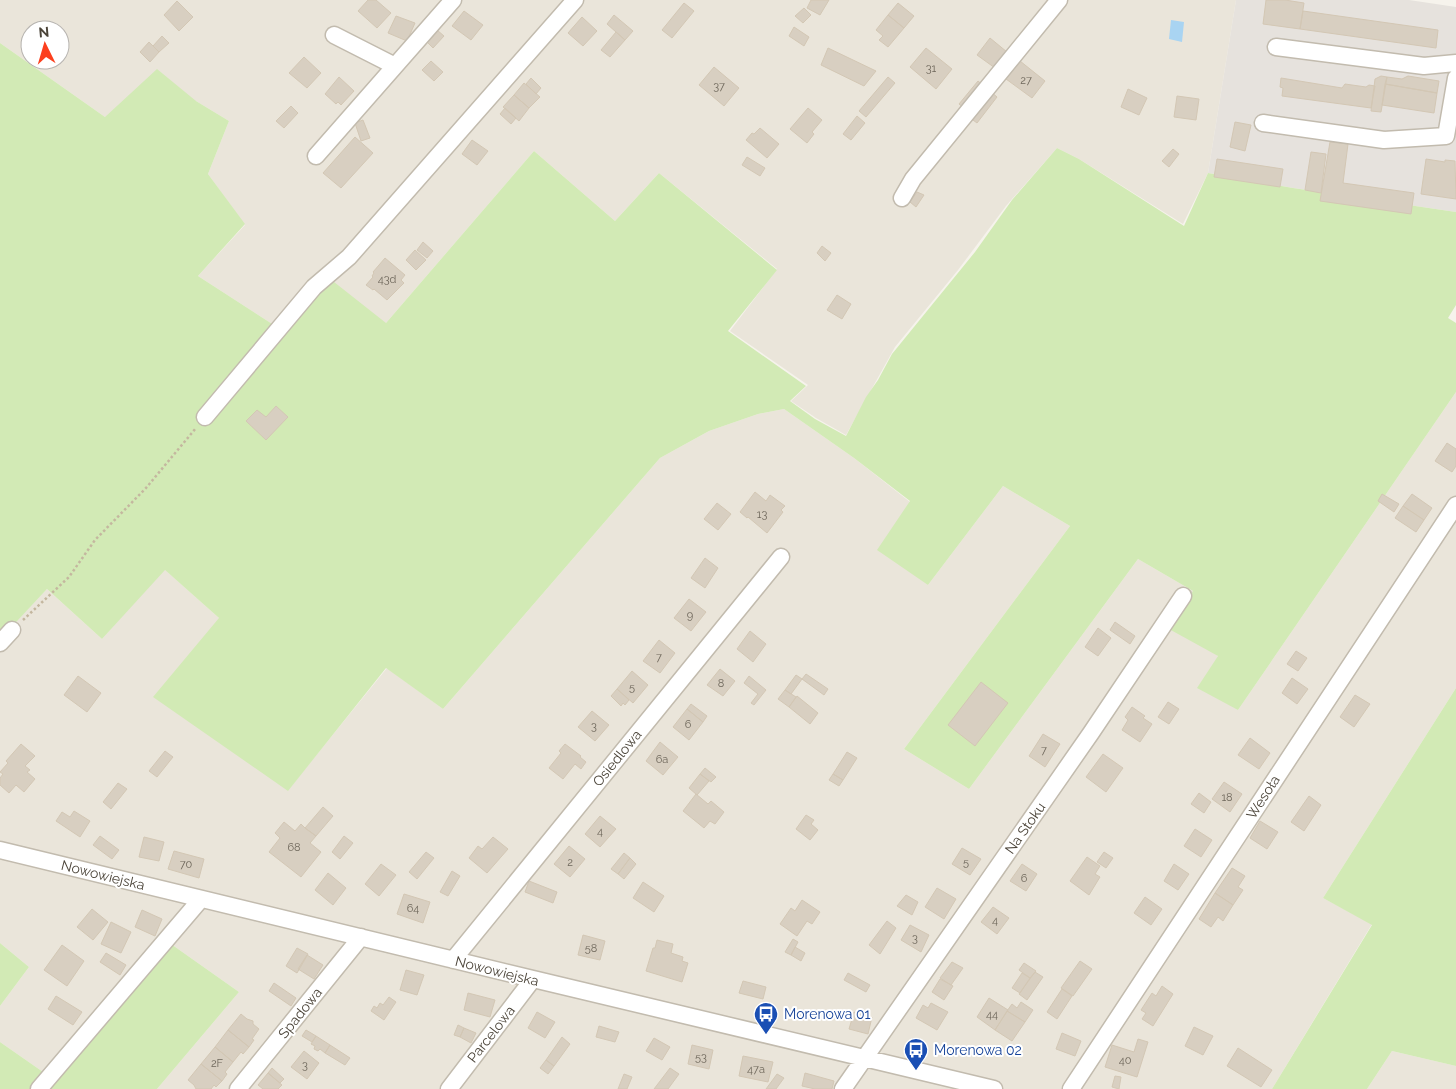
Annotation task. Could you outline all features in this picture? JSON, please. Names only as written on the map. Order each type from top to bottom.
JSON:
[{"type":"street","points":[[316,156],[453,0]]},
{"type":"street","points":[[205,417],[314,287],[349,258],[575,0]]},
{"type":"street","points":[[902,198],[913,180],[1059,0]]},
{"type":"street","points":[[334,35],[395,66]]},
{"type":"street","points":[[1276,47],[1424,66],[1456,63]]},
{"type":"street","points":[[1262,123],[1384,140],[1446,136],[1456,78]]},
{"type":"street","name":"Wesoła","points":[[1071,1089],[1456,505]]},
{"type":"street","name":"Osiedlowa","points":[[453,960],[780,557]]},
{"type":"street","name":"Na Stoku","points":[[843,1089],[1091,733],[1183,596]]},
{"type":"street","points":[[0,643],[12,630]]},
{"type":"street","name":"Nowowiejska","points":[[0,850],[533,980],[994,1089]]},
{"type":"street","points":[[39,1089],[201,899]]},
{"type":"street","name":"Spadowa","points":[[238,1089],[361,937]]},
{"type":"street","name":"Parcelowa","points":[[449,1089],[533,980]]},
{"type":"path","points":[[12,630],[68,577],[95,540],[146,488],[205,417]]},
{"type":"shaded area","points":[[0,0],[1236,0],[1208,173],[1183,224],[1079,159],[1057,148],[1006,206],[958,270],[895,347],[846,435],[791,401],[808,385],[730,331],[777,269],[659,173],[615,221],[534,151],[386,323],[280,329],[198,276],[245,225],[208,174],[229,121],[196,101],[105,117],[38,70],[70,70],[70,20],[20,20],[20,57],[0,43]]},
{"type":"shaded area","points":[[1236,0],[1409,0],[1456,7],[1456,212],[1293,188],[1208,173]]},
{"type":"shaded area","points":[[1456,392],[1456,688],[1323,898],[1372,924],[1272,1089],[157,1089],[239,992],[171,944],[56,1081],[0,1042],[0,1006],[29,967],[0,943],[0,632],[4,634],[47,589],[102,639],[164,569],[219,618],[288,790],[387,668],[443,709],[660,458],[709,431],[758,414],[784,409],[854,458],[910,502],[928,585],[1003,486],[1070,526],[904,749],[969,789],[1138,559],[1193,591],[1238,710]]},
{"type":"shaded area","points":[[1392,1051],[1456,1066],[1456,1089],[1367,1089]]},
{"type":"green space","points":[[0,43],[20,57],[20,70],[38,70],[105,117],[157,69],[196,101],[229,121],[208,174],[245,224],[198,276],[280,329],[329,278],[386,323],[534,151],[615,221],[659,173],[777,270],[728,331],[806,386],[790,401],[815,419],[846,436],[866,397],[892,354],[975,252],[1012,200],[1057,148],[1079,159],[1184,226],[1208,173],[1293,188],[1456,212],[1456,305],[1448,318],[1456,323],[1456,392],[1238,710],[1197,688],[1218,656],[1169,629],[1193,591],[1138,559],[969,789],[904,749],[1070,526],[1003,486],[928,585],[877,550],[910,501],[854,458],[784,409],[758,414],[709,431],[660,458],[443,709],[386,668],[288,791],[153,697],[219,618],[165,570],[102,639],[47,589],[4,635],[0,632]]},
{"type":"green space","points":[[1456,688],[1456,1066],[1392,1051],[1367,1089],[1272,1089],[1372,925],[1323,898]]},
{"type":"green space","points":[[0,943],[29,967],[0,1006]]},
{"type":"green space","points":[[171,944],[239,992],[157,1089],[0,1089],[0,1042],[56,1081]]},
{"type":"water","points":[[1171,20],[1184,22],[1182,42],[1169,39]]},
{"type":"building","points":[[368,0],[376,0],[391,13],[377,28],[358,11]]},
{"type":"building","points":[[811,0],[829,0],[820,15],[807,8]]},
{"type":"building","points":[[1266,0],[1304,3],[1300,29],[1263,24]]},
{"type":"building","points":[[177,1],[193,17],[179,31],[164,15]]},
{"type":"building","points":[[684,3],[694,11],[672,38],[662,30]]},
{"type":"building","points":[[898,3],[914,16],[904,28],[888,15]]},
{"type":"building","points":[[804,8],[811,15],[803,23],[795,16]]},
{"type":"building","points":[[464,11],[483,25],[471,40],[452,26]]},
{"type":"building","points":[[1303,11],[1438,30],[1436,48],[1300,29]]},
{"type":"building","points":[[614,15],[633,31],[625,40],[607,24]]},
{"type":"building","points":[[888,15],[904,28],[888,47],[879,40],[883,36],[876,30]]},
{"type":"building","points":[[396,16],[415,23],[407,41],[388,33]]},
{"type":"building","points":[[582,17],[597,31],[583,46],[568,33]]},
{"type":"building","points":[[794,27],[809,37],[804,46],[789,36]]},
{"type":"building","points":[[437,30],[444,36],[433,48],[427,42]]},
{"type":"building","points":[[616,32],[625,40],[610,57],[601,50]]},
{"type":"building","points":[[162,36],[169,43],[159,52],[153,46]]},
{"type":"building","points":[[990,38],[1007,52],[995,68],[977,55]]},
{"type":"building","points":[[149,42],[159,52],[150,62],[140,52]]},
{"type":"building","points":[[828,48],[876,71],[864,86],[821,65]]},
{"type":"building","points":[[926,48],[952,69],[936,89],[910,67]]},
{"type":"building","points":[[304,57],[321,73],[307,88],[289,73]]},
{"type":"building","points":[[431,61],[443,72],[434,81],[422,70]]},
{"type":"building","points":[[1020,61],[1045,81],[1032,98],[1006,79]]},
{"type":"building","points":[[714,67],[739,88],[724,106],[699,85]]},
{"type":"building","points":[[1381,76],[1387,77],[1381,112],[1371,111],[1375,79]]},
{"type":"building","points":[[1408,76],[1439,81],[1437,93],[1385,84],[1387,77],[1402,79]]},
{"type":"building","points":[[339,77],[354,91],[341,105],[338,102],[336,104],[325,94]]},
{"type":"building","points":[[888,77],[895,83],[866,117],[859,111]]},
{"type":"building","points":[[531,78],[541,88],[536,94],[526,84]]},
{"type":"building","points":[[1281,78],[1342,88],[1345,84],[1366,87],[1369,85],[1375,86],[1371,108],[1282,96]]},
{"type":"building","points":[[978,81],[985,87],[966,110],[959,104]]},
{"type":"building","points":[[524,83],[540,97],[529,108],[514,95]]},
{"type":"building","points":[[1385,84],[1437,93],[1434,113],[1382,105]]},
{"type":"building","points":[[1128,89],[1147,98],[1139,115],[1121,107]]},
{"type":"building","points":[[990,91],[997,97],[977,123],[969,117]]},
{"type":"building","points":[[514,95],[529,108],[519,121],[503,107]]},
{"type":"building","points":[[1177,96],[1199,99],[1196,120],[1174,117]]},
{"type":"building","points":[[291,106],[298,113],[284,128],[276,121]]},
{"type":"building","points":[[505,108],[516,118],[511,124],[500,114]]},
{"type":"building","points":[[808,108],[822,120],[812,132],[814,134],[807,143],[790,129]]},
{"type":"building","points":[[857,116],[865,123],[851,140],[843,134]]},
{"type":"building","points":[[363,120],[370,138],[361,141],[355,123]]},
{"type":"building","points":[[1235,122],[1251,125],[1245,151],[1230,147]]},
{"type":"building","points":[[760,128],[779,144],[767,158],[746,140]]},
{"type":"building","points":[[355,137],[373,153],[341,188],[323,173]]},
{"type":"building","points":[[472,140],[488,151],[477,165],[462,154]]},
{"type":"building","points":[[1330,142],[1348,144],[1343,183],[1414,193],[1411,214],[1320,201]]},
{"type":"building","points":[[1173,149],[1179,154],[1169,167],[1162,161]]},
{"type":"building","points":[[1311,152],[1326,154],[1321,193],[1305,190]]},
{"type":"building","points":[[747,157],[765,168],[760,176],[742,165]]},
{"type":"building","points":[[1217,159],[1283,169],[1280,187],[1214,177]]},
{"type":"building","points":[[1426,159],[1445,162],[1445,160],[1455,161],[1456,199],[1421,194]]},
{"type":"building","points":[[917,192],[924,195],[916,207],[910,202]]},
{"type":"building","points":[[423,242],[433,251],[427,258],[417,250]]},
{"type":"building","points":[[822,246],[831,253],[825,261],[817,253]]},
{"type":"building","points":[[415,250],[426,260],[416,270],[406,260]]},
{"type":"building","points":[[385,258],[405,275],[401,280],[404,283],[387,300],[366,285],[373,277],[373,272]]},
{"type":"building","points":[[837,295],[851,304],[842,319],[827,310]]},
{"type":"building","points":[[276,406],[288,417],[266,440],[246,421],[257,410],[266,417]]},
{"type":"building","points":[[1447,443],[1456,449],[1456,466],[1452,472],[1435,461]]},
{"type":"building","points":[[755,492],[766,501],[770,495],[785,506],[781,510],[783,512],[767,533],[740,512]]},
{"type":"building","points":[[1382,494],[1399,504],[1394,512],[1378,501]]},
{"type":"building","points":[[1412,494],[1432,508],[1424,520],[1403,506]]},
{"type":"building","points":[[717,503],[731,514],[718,530],[704,519]]},
{"type":"building","points":[[1403,506],[1424,520],[1416,532],[1395,518]]},
{"type":"building","points":[[705,558],[718,568],[705,588],[691,578]]},
{"type":"building","points":[[689,599],[706,612],[691,631],[674,618]]},
{"type":"building","points":[[1115,622],[1135,636],[1130,644],[1110,630]]},
{"type":"building","points":[[1098,628],[1111,638],[1098,656],[1085,647]]},
{"type":"building","points":[[750,631],[766,644],[753,662],[737,649]]},
{"type":"building","points":[[659,640],[675,653],[660,673],[643,661]]},
{"type":"building","points":[[1296,651],[1307,658],[1298,671],[1287,664]]},
{"type":"building","points":[[720,669],[735,681],[723,696],[707,685]]},
{"type":"building","points":[[632,671],[648,685],[633,703],[617,689]]},
{"type":"building","points":[[806,674],[828,689],[824,695],[802,679]]},
{"type":"building","points":[[796,675],[802,679],[791,694],[785,690]]},
{"type":"building","points":[[78,676],[101,693],[87,712],[64,695]]},
{"type":"building","points":[[749,676],[766,690],[754,705],[751,703],[758,694],[744,683]]},
{"type":"building","points":[[1292,678],[1308,689],[1297,704],[1282,693]]},
{"type":"building","points":[[981,682],[1008,703],[975,746],[948,725]]},
{"type":"building","points":[[617,689],[629,700],[625,705],[623,703],[621,706],[611,696]]},
{"type":"building","points":[[785,690],[796,697],[789,707],[778,699]]},
{"type":"building","points":[[1355,695],[1370,704],[1354,727],[1340,717]]},
{"type":"building","points":[[797,696],[818,713],[810,724],[789,707]]},
{"type":"building","points":[[1168,702],[1179,709],[1169,724],[1158,717]]},
{"type":"building","points":[[691,704],[707,716],[703,722],[687,709]]},
{"type":"building","points":[[1132,707],[1145,716],[1143,718],[1152,724],[1140,742],[1122,730],[1128,720],[1125,717]]},
{"type":"building","points":[[687,709],[703,722],[689,740],[673,727]]},
{"type":"building","points":[[592,711],[609,725],[595,741],[578,727]]},
{"type":"building","points":[[1043,734],[1060,744],[1045,767],[1029,756]]},
{"type":"building","points":[[1250,738],[1270,753],[1259,769],[1238,755]]},
{"type":"building","points":[[660,742],[678,757],[663,775],[646,761]]},
{"type":"building","points":[[21,744],[35,756],[25,766],[30,770],[27,772],[35,779],[24,792],[16,785],[9,793],[0,785],[0,778],[3,774],[0,772],[8,763],[6,761]]},
{"type":"building","points":[[565,744],[586,762],[581,769],[575,764],[563,779],[549,768],[561,753],[559,751]]},
{"type":"building","points":[[165,751],[173,757],[157,777],[149,771]]},
{"type":"building","points":[[847,752],[857,758],[843,780],[833,774]]},
{"type":"building","points":[[1103,754],[1123,768],[1106,792],[1086,777]]},
{"type":"building","points":[[705,768],[716,777],[711,782],[700,774]]},
{"type":"building","points":[[700,774],[709,781],[697,795],[689,788]]},
{"type":"building","points":[[833,774],[843,780],[839,786],[829,780]]},
{"type":"building","points":[[1224,782],[1242,794],[1230,812],[1212,799]]},
{"type":"building","points":[[118,783],[127,789],[111,809],[103,802]]},
{"type":"building","points":[[1199,793],[1211,802],[1204,813],[1191,804]]},
{"type":"building","points":[[696,794],[708,804],[711,801],[724,812],[715,824],[710,821],[704,828],[683,811]]},
{"type":"building","points":[[1309,796],[1321,805],[1304,831],[1291,822]]},
{"type":"building","points":[[323,807],[333,816],[316,836],[305,828]]},
{"type":"building","points":[[74,811],[90,821],[80,837],[56,821],[62,812],[70,817]]},
{"type":"building","points":[[806,815],[814,820],[811,824],[818,830],[810,840],[796,829]]},
{"type":"building","points":[[600,816],[616,829],[600,847],[585,834]]},
{"type":"building","points":[[1260,821],[1278,832],[1267,849],[1250,838]]},
{"type":"building","points":[[284,822],[295,831],[301,824],[316,836],[310,843],[321,852],[301,877],[269,852],[280,838],[275,833]]},
{"type":"building","points":[[1195,829],[1212,840],[1201,857],[1184,846]]},
{"type":"building","points":[[100,836],[119,850],[112,859],[93,845]]},
{"type":"building","points":[[344,836],[353,843],[340,859],[332,852]]},
{"type":"building","points":[[144,837],[164,842],[159,861],[139,857]]},
{"type":"building","points":[[493,837],[508,849],[487,873],[469,858],[478,846],[482,849]]},
{"type":"building","points":[[569,846],[585,859],[570,877],[554,864]]},
{"type":"building","points":[[962,848],[981,859],[970,875],[952,864]]},
{"type":"building","points":[[174,851],[204,859],[199,878],[168,869]]},
{"type":"building","points":[[426,852],[434,858],[417,879],[409,872]]},
{"type":"building","points":[[1104,852],[1113,858],[1106,868],[1097,862]]},
{"type":"building","points":[[624,853],[630,858],[618,874],[611,869]]},
{"type":"building","points":[[1087,857],[1100,866],[1095,874],[1100,877],[1089,895],[1070,881]]},
{"type":"building","points":[[630,858],[636,864],[624,879],[618,874]]},
{"type":"building","points":[[381,864],[396,875],[379,896],[365,884]]},
{"type":"building","points":[[1022,864],[1037,874],[1026,891],[1010,881]]},
{"type":"building","points":[[1174,864],[1189,874],[1178,890],[1164,881]]},
{"type":"building","points":[[1232,868],[1245,876],[1238,887],[1243,890],[1233,905],[1215,893]]},
{"type":"building","points":[[452,871],[460,876],[448,896],[440,892]]},
{"type":"building","points":[[328,873],[346,888],[333,905],[315,890]]},
{"type":"building","points":[[529,881],[557,892],[553,903],[525,892]]},
{"type":"building","points":[[643,882],[664,896],[654,912],[633,898]]},
{"type":"building","points":[[937,888],[956,899],[944,919],[925,907]]},
{"type":"building","points":[[1215,893],[1233,905],[1223,921],[1218,917],[1211,927],[1199,919]]},
{"type":"building","points":[[404,894],[430,902],[423,923],[397,914]]},
{"type":"building","points":[[906,895],[918,902],[912,915],[897,906]]},
{"type":"building","points":[[1145,897],[1162,909],[1151,925],[1134,913]]},
{"type":"building","points":[[802,900],[820,912],[812,924],[807,921],[797,936],[780,924],[791,908],[795,911]]},
{"type":"building","points":[[993,907],[1009,918],[997,934],[981,922]]},
{"type":"building","points":[[92,909],[108,922],[93,940],[77,927]]},
{"type":"building","points":[[142,910],[162,919],[155,936],[135,927]]},
{"type":"building","points":[[887,921],[896,928],[880,954],[869,945]]},
{"type":"building","points":[[111,922],[131,932],[121,953],[101,944]]},
{"type":"building","points":[[910,925],[929,935],[921,952],[901,940]]},
{"type":"building","points":[[583,935],[605,941],[600,960],[578,955]]},
{"type":"building","points":[[793,939],[798,942],[791,955],[785,952]]},
{"type":"building","points":[[657,940],[673,944],[671,953],[683,957],[682,961],[688,963],[682,982],[646,971]]},
{"type":"building","points":[[62,945],[84,961],[67,986],[44,970]]},
{"type":"building","points":[[795,947],[805,953],[801,961],[791,955]]},
{"type":"building","points":[[297,948],[308,954],[297,973],[286,966]]},
{"type":"building","points":[[106,953],[126,965],[120,975],[100,962]]},
{"type":"building","points":[[307,955],[323,965],[314,979],[298,969]]},
{"type":"building","points":[[1080,961],[1092,969],[1073,996],[1061,988]]},
{"type":"building","points":[[952,962],[963,968],[951,985],[940,978]]},
{"type":"building","points":[[1024,963],[1036,971],[1030,978],[1019,970]]},
{"type":"building","points":[[406,970],[424,975],[417,995],[400,990]]},
{"type":"building","points":[[1035,972],[1043,977],[1027,1000],[1019,994]]},
{"type":"building","points":[[848,973],[870,985],[866,992],[844,980]]},
{"type":"building","points":[[1022,973],[1030,978],[1020,993],[1012,988]]},
{"type":"building","points":[[940,979],[953,986],[944,1000],[932,992]]},
{"type":"building","points":[[743,981],[766,987],[763,999],[739,993]]},
{"type":"building","points":[[274,983],[296,998],[291,1006],[269,991]]},
{"type":"building","points":[[1162,986],[1173,994],[1153,1026],[1142,1019],[1146,1013],[1141,1010],[1152,993],[1156,996]]},
{"type":"building","points":[[1062,989],[1072,996],[1057,1019],[1047,1012]]},
{"type":"building","points":[[468,993],[495,1000],[490,1017],[464,1010]]},
{"type":"building","points":[[56,996],[82,1012],[73,1025],[48,1009]]},
{"type":"building","points":[[389,997],[396,1002],[384,1020],[371,1011],[374,1006],[377,1008],[380,1003],[383,1005]]},
{"type":"building","points":[[989,998],[1008,1010],[995,1030],[977,1017]]},
{"type":"building","points":[[1021,1002],[1033,1010],[1025,1022],[1007,1011],[1012,1004],[1017,1008]]},
{"type":"building","points":[[931,1003],[948,1012],[937,1030],[916,1018],[923,1005],[928,1008]]},
{"type":"building","points":[[1007,1011],[1025,1022],[1012,1041],[995,1030]]},
{"type":"building","points":[[537,1012],[555,1022],[545,1038],[528,1028]]},
{"type":"building","points":[[854,1012],[872,1017],[868,1034],[849,1029]]},
{"type":"building","points":[[241,1014],[253,1021],[253,1024],[259,1029],[249,1047],[228,1030]]},
{"type":"building","points":[[458,1025],[464,1028],[460,1037],[454,1035]]},
{"type":"building","points":[[599,1026],[619,1032],[615,1042],[596,1037]]},
{"type":"building","points":[[1194,1027],[1213,1036],[1203,1055],[1185,1046]]},
{"type":"building","points":[[464,1028],[476,1033],[471,1043],[460,1037]]},
{"type":"building","points":[[228,1030],[249,1047],[243,1054],[241,1052],[233,1062],[215,1047]]},
{"type":"building","points":[[306,1030],[316,1036],[312,1042],[302,1036]]},
{"type":"building","points":[[1062,1033],[1081,1041],[1075,1056],[1056,1049]]},
{"type":"building","points":[[316,1036],[330,1045],[325,1053],[320,1049],[318,1051],[314,1049],[315,1046],[311,1044]]},
{"type":"building","points":[[562,1037],[570,1044],[554,1066],[546,1060]]},
{"type":"building","points":[[654,1038],[670,1047],[662,1060],[646,1051]]},
{"type":"building","points":[[1138,1039],[1148,1042],[1137,1077],[1105,1067],[1112,1045],[1134,1052]]},
{"type":"building","points":[[330,1045],[350,1058],[345,1065],[325,1053]]},
{"type":"building","points":[[692,1045],[713,1050],[709,1069],[688,1064]]},
{"type":"building","points":[[215,1047],[233,1062],[225,1072],[227,1074],[222,1081],[201,1064]]},
{"type":"building","points":[[1238,1048],[1272,1070],[1261,1087],[1227,1066]]},
{"type":"building","points":[[304,1051],[319,1063],[307,1079],[291,1067]]},
{"type":"building","points":[[743,1056],[773,1062],[768,1082],[739,1076]]},
{"type":"building","points":[[546,1060],[554,1066],[548,1074],[540,1068]]},
{"type":"building","points":[[201,1064],[222,1081],[216,1087],[214,1085],[211,1089],[196,1089],[188,1080]]},
{"type":"building","points":[[272,1068],[284,1079],[280,1083],[268,1073]]},
{"type":"building","points":[[670,1068],[679,1074],[668,1089],[654,1089]]},
{"type":"building","points":[[268,1073],[282,1085],[278,1089],[263,1089],[258,1085]]},
{"type":"building","points":[[805,1073],[834,1081],[832,1089],[815,1089],[802,1086]]},
{"type":"building","points":[[624,1074],[632,1077],[627,1089],[618,1089]]},
{"type":"building","points":[[777,1074],[784,1078],[776,1089],[766,1089]]},
{"type":"building","points":[[1115,1076],[1121,1077],[1119,1089],[1112,1087]]},
{"type":"place","name":"Morenowa 01","points":[[766,1035]]},
{"type":"place","name":"Morenowa 02","points":[[916,1071]]}]
